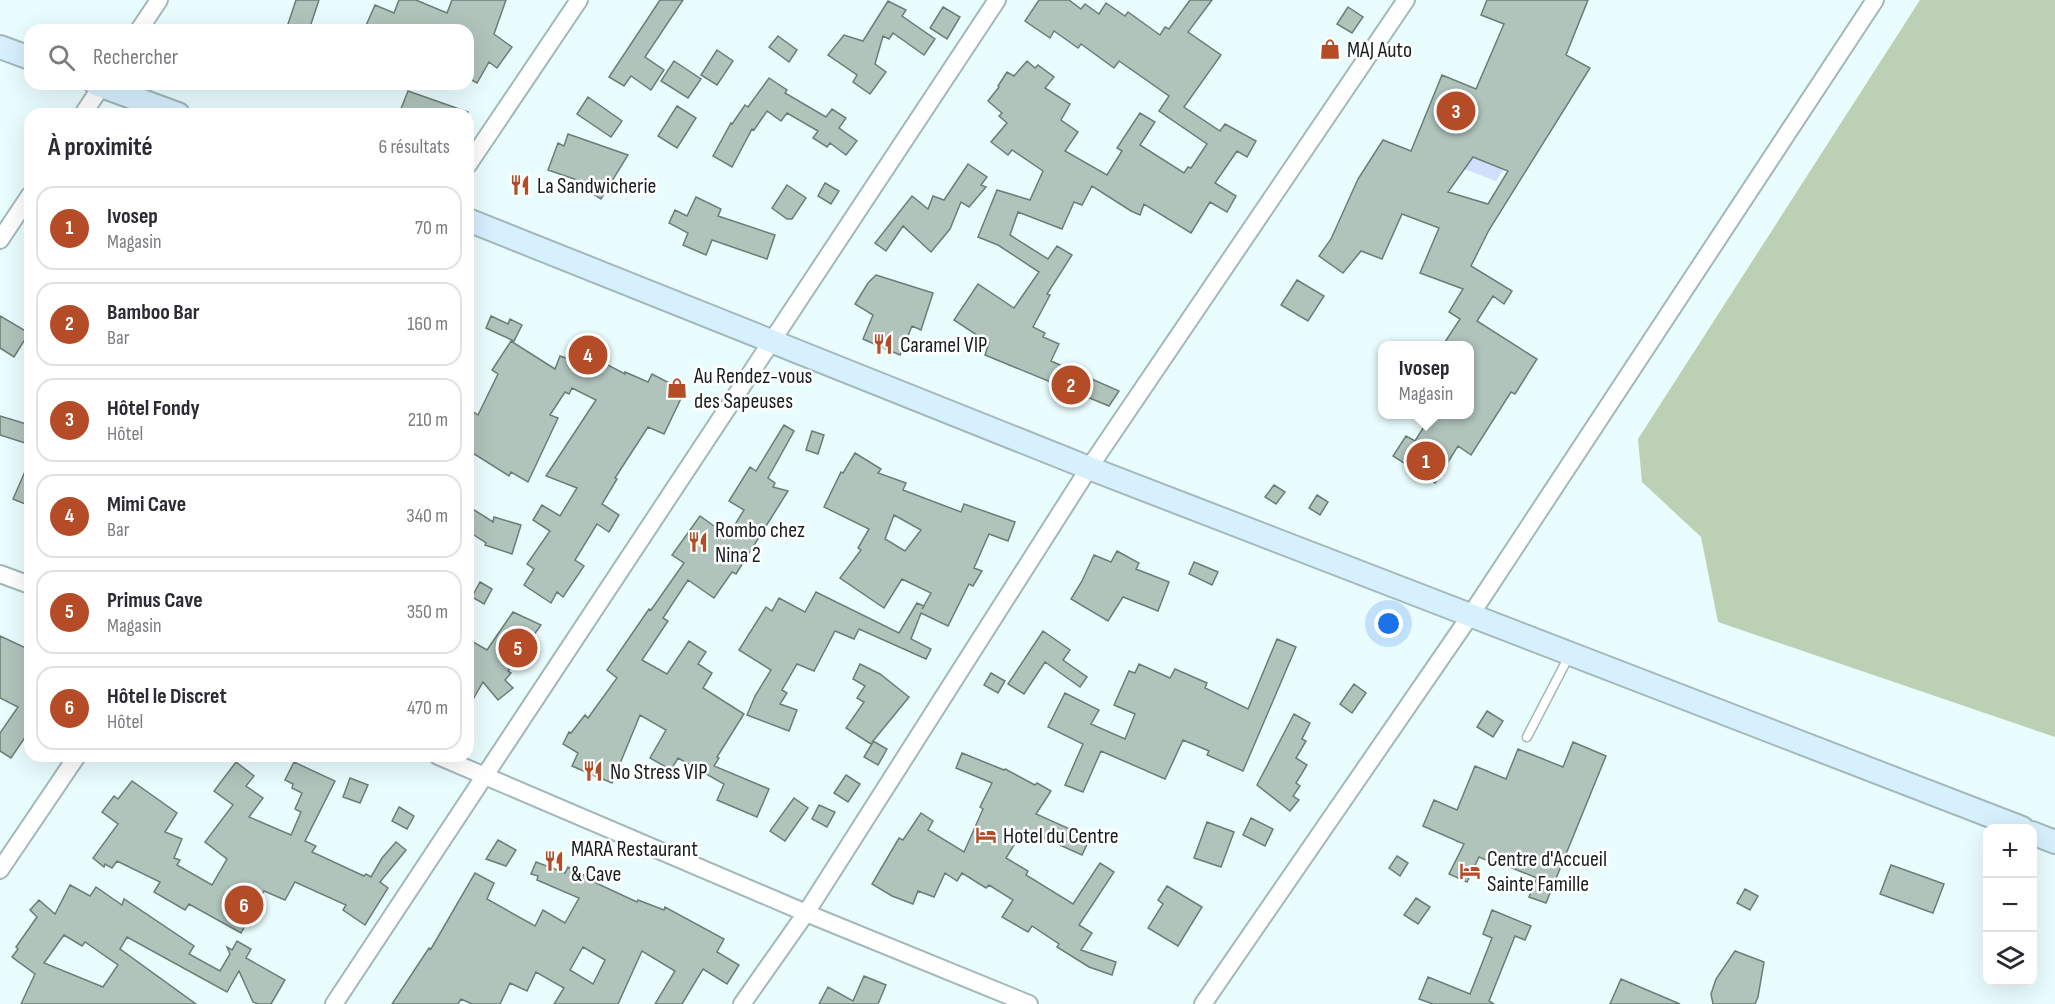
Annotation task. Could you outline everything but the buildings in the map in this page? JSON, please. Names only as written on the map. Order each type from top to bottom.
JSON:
[{"type":"street","points":[[143,24],[159,0]]},
{"type":"street","points":[[474,156],[579,0]]},
{"type":"street","points":[[334,1004],[997,0]]},
{"type":"street","points":[[742,1004],[806,913],[1089,468],[1406,0]]},
{"type":"street","points":[[1203,1004],[1470,616],[1875,0]]},
{"type":"street","points":[[0,47],[24,56]]},
{"type":"street","points":[[87,108],[97,90]]},
{"type":"street","points":[[113,90],[162,108]]},
{"type":"street","points":[[0,240],[24,204]]},
{"type":"street","points":[[474,222],[1089,468],[2012,824]]},
{"type":"street","points":[[0,574],[24,583]]},
{"type":"street","points":[[0,870],[73,762]]},
{"type":"street","points":[[451,762],[806,913],[1029,1004]]},
{"type":"street","points":[[2037,835],[2055,842]]},
{"type":"lane","points":[[1527,737],[1570,653]]},
{"type":"green space","points":[[1920,0],[2055,0],[2055,737],[1718,622],[1701,537],[1642,482],[1638,439]]},
{"type":"water","points":[[1473,156],[1504,168],[1496,181],[1464,169]]},
{"type":"place","name":"MAJ Auto","points":[[1330,49]]},
{"type":"place","name":"Hôtel Fondy","points":[[1456,111]]},
{"type":"place","name":"La Sandwicherie","points":[[520,185]]},
{"type":"place","name":"Caramel VIP","points":[[883,344]]},
{"type":"place","name":"Mimi Cave","points":[[588,355]]},
{"type":"place","name":"Bamboo Bar","points":[[1071,385]]},
{"type":"place","name":"Au Rendez-vous des Sapeuses","points":[[677,388]]},
{"type":"place","name":"Ivosep","points":[[1426,461]]},
{"type":"place","name":"Rombo chez Nina 2","points":[[698,542]]},
{"type":"place","name":"Primus Cave","points":[[518,648]]},
{"type":"place","name":"No Stress VIP","points":[[593,771]]},
{"type":"place","name":"Hotel du Centre","points":[[986,835]]},
{"type":"place","name":"MARA Restaurant & Cave","points":[[554,861]]},
{"type":"place","name":"Centre d'Accueil Sainte Famille","points":[[1470,871]]},
{"type":"place","name":"Hôtel le Discret","points":[[244,905]]}]
